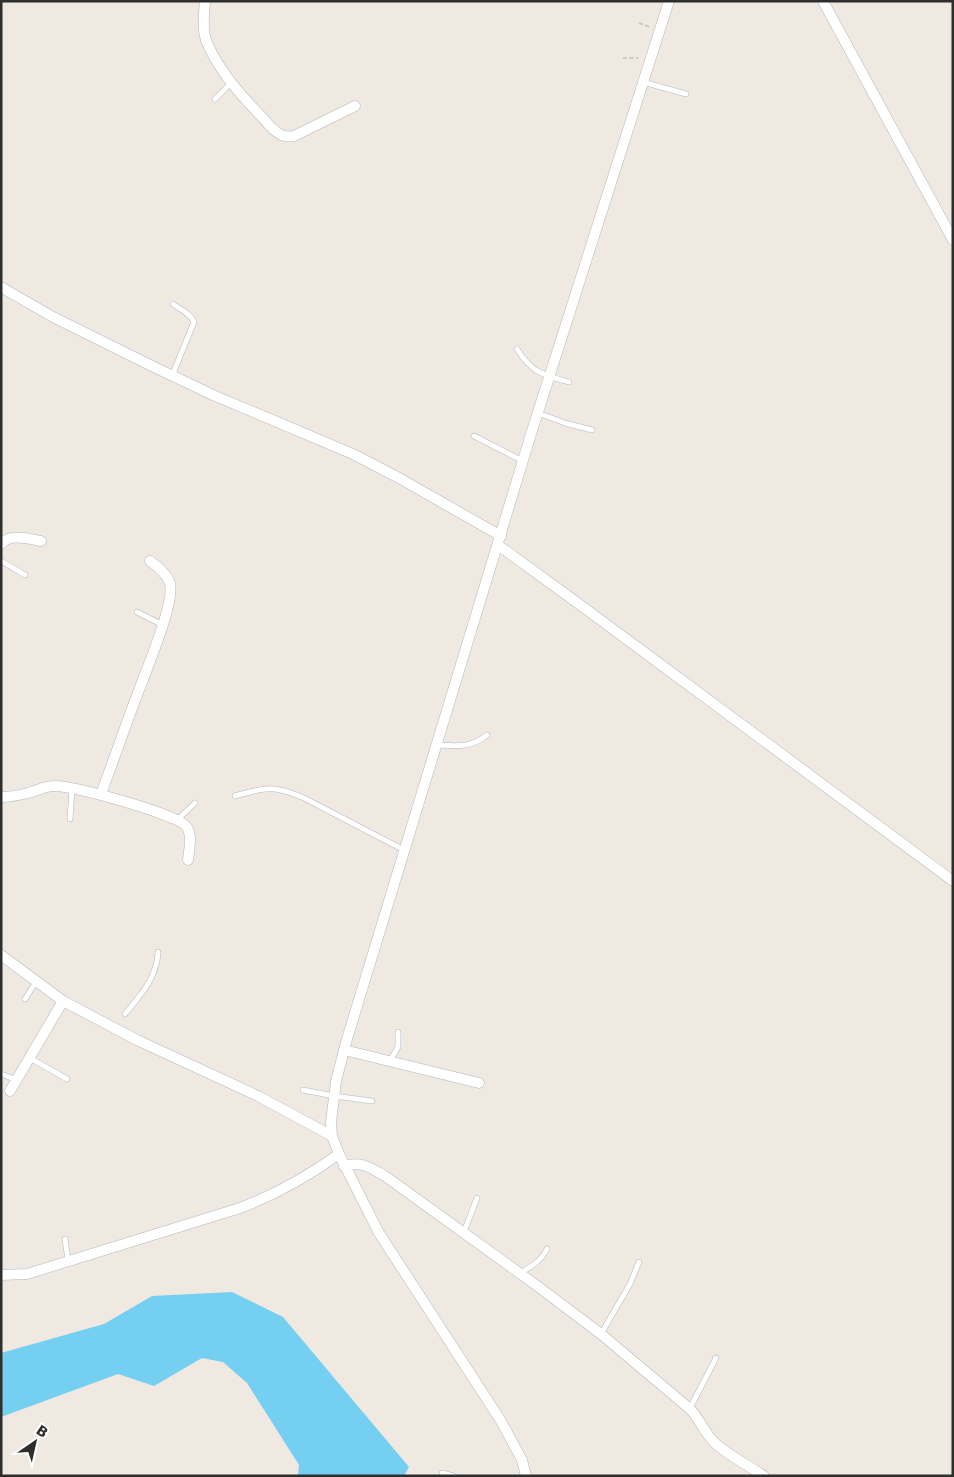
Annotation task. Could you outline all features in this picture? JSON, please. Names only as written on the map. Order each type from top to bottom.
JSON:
[{"type":"street","points":[[205,1],[204,30],[206,40],[213,54],[246,101],[276,132],[288,137],[294,136],[355,106]]},
{"type":"street","points":[[526,1475],[519,1453],[502,1422],[379,1233],[344,1166],[332,1136],[334,1096],[344,1050],[523,462],[669,1]]},
{"type":"street","points":[[824,1],[953,240]]},
{"type":"street","points":[[1,287],[53,317],[172,376],[353,454],[399,478],[499,541],[579,604],[953,881]]},
{"type":"street","points":[[1,544],[5,540],[14,538],[41,541]]},
{"type":"street","points":[[101,794],[163,625],[171,594],[170,584],[161,568],[150,561]]},
{"type":"street","points":[[1,797],[29,793],[46,786],[72,788],[101,794],[177,820],[187,827],[189,833],[188,860]]},
{"type":"street","points":[[1,955],[63,1001],[117,1025],[258,1096],[332,1136]]},
{"type":"street","points":[[10,1091],[63,1001]]},
{"type":"street","points":[[344,1050],[479,1083]]},
{"type":"street","points":[[1,1275],[27,1274],[213,1216],[264,1198],[302,1179],[339,1154]]},
{"type":"street","points":[[344,1166],[357,1164],[385,1176],[464,1232],[601,1334],[690,1409],[708,1436],[716,1444],[764,1476]]},
{"type":"lane","points":[[215,99],[232,82]]},
{"type":"lane","points":[[642,82],[686,94]]},
{"type":"lane","points":[[172,376],[194,322],[193,319],[173,304]]},
{"type":"lane","points":[[517,349],[530,367],[550,377],[569,382]]},
{"type":"lane","points":[[538,413],[592,430]]},
{"type":"lane","points":[[474,436],[523,462]]},
{"type":"lane","points":[[1,562],[25,575]]},
{"type":"lane","points":[[137,612],[163,625]]},
{"type":"lane","points":[[437,744],[454,746],[472,744],[487,735]]},
{"type":"lane","points":[[70,819],[72,788]]},
{"type":"lane","points":[[236,796],[265,788],[289,791],[405,851]]},
{"type":"lane","points":[[177,820],[195,803]]},
{"type":"lane","points":[[125,1014],[145,990],[155,969],[158,952]]},
{"type":"lane","points":[[25,999],[36,982]]},
{"type":"lane","points":[[390,1062],[398,1047],[398,1032]]},
{"type":"lane","points":[[30,1058],[67,1079]]},
{"type":"lane","points":[[1,1074],[17,1080]]},
{"type":"lane","points":[[303,1090],[372,1101]]},
{"type":"lane","points":[[464,1232],[478,1198]]},
{"type":"lane","points":[[65,1240],[68,1260]]},
{"type":"lane","points":[[519,1273],[536,1263],[547,1249]]},
{"type":"lane","points":[[601,1334],[630,1284],[639,1262]]},
{"type":"lane","points":[[690,1409],[716,1358]]},
{"type":"lane","points":[[442,1473],[454,1476]]},
{"type":"path","points":[[623,58],[651,57]]},
{"type":"water","points":[[232,1292],[283,1317],[409,1467],[404,1476],[298,1476],[299,1465],[247,1383],[223,1362],[202,1358],[154,1386],[118,1374],[1,1417],[1,1353],[104,1324],[152,1296]]}]
